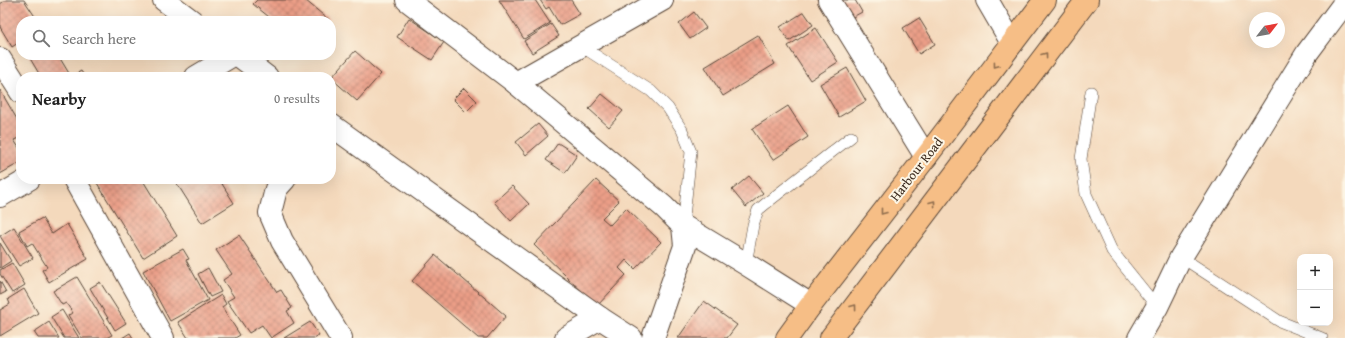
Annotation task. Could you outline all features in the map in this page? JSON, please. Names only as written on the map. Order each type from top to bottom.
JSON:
[{"type":"highway","name":"Harbour Road","points":[[786,338],[1045,0]]},
{"type":"highway","points":[[831,338],[1087,0]]},
{"type":"street","points":[[164,0],[185,16]]},
{"type":"street","points":[[407,0],[516,83],[664,207],[683,226],[810,305]]},
{"type":"street","points":[[829,0],[926,157]]},
{"type":"street","points":[[987,0],[1012,43]]},
{"type":"street","points":[[516,83],[656,2]]},
{"type":"street","points":[[1139,338],[1157,307],[1181,257],[1307,53],[1345,2]]},
{"type":"street","points":[[0,59],[16,84]]},
{"type":"street","points":[[204,72],[224,60]]},
{"type":"street","points":[[245,60],[260,72]]},
{"type":"street","points":[[336,130],[600,318],[631,338]]},
{"type":"street","points":[[0,196],[20,184]]},
{"type":"street","points":[[77,184],[163,338]]},
{"type":"street","points":[[280,184],[276,189],[270,213],[282,242],[341,338]]},
{"type":"street","points":[[653,338],[685,246],[683,226]]},
{"type":"street","points":[[566,338],[600,318]]},
{"type":"lane","points":[[581,46],[651,91],[668,108],[682,130],[691,152],[683,226]]},
{"type":"lane","points":[[1091,92],[1081,159],[1086,194],[1112,251],[1157,307]]},
{"type":"lane","points":[[746,264],[753,225],[758,210],[851,137]]},
{"type":"lane","points":[[1181,257],[1279,321],[1322,338]]},
{"type":"building","points":[[6,0],[24,0],[35,16],[16,16],[16,44],[12,47],[0,27],[0,4]]},
{"type":"building","points":[[257,0],[305,0],[324,16],[268,16],[253,4]]},
{"type":"building","points":[[499,0],[535,0],[550,23],[524,39]]},
{"type":"building","points":[[540,0],[571,0],[580,14],[560,25],[549,7],[546,9]]},
{"type":"building","points":[[840,0],[855,0],[862,12],[851,18]]},
{"type":"building","points":[[694,12],[706,28],[690,39],[679,24]]},
{"type":"building","points":[[804,12],[813,25],[789,41],[780,27]]},
{"type":"building","points":[[409,18],[444,42],[432,60],[397,37]]},
{"type":"building","points":[[919,18],[935,44],[919,54],[903,28]]},
{"type":"building","points":[[551,24],[559,36],[532,53],[524,41]]},
{"type":"building","points":[[816,28],[838,62],[810,80],[788,46]]},
{"type":"building","points":[[758,35],[775,64],[723,96],[705,67]]},
{"type":"building","points":[[355,51],[381,74],[357,101],[336,82],[336,72]]},
{"type":"building","points":[[31,60],[61,60],[68,72],[38,72]]},
{"type":"building","points":[[847,68],[866,101],[839,117],[820,84]]},
{"type":"building","points":[[464,88],[477,101],[466,112],[453,99]]},
{"type":"building","points":[[0,90],[16,117],[16,139],[14,140],[16,143],[16,165],[0,174]]},
{"type":"building","points":[[602,94],[623,111],[609,127],[589,109]]},
{"type":"building","points":[[788,106],[808,137],[773,160],[752,129]]},
{"type":"building","points":[[538,124],[548,136],[526,155],[516,142]]},
{"type":"building","points":[[558,143],[577,155],[565,173],[546,160]]},
{"type":"building","points":[[749,176],[763,193],[746,207],[732,190]]},
{"type":"building","points":[[596,180],[619,201],[602,218],[610,225],[626,208],[661,242],[635,269],[626,260],[619,268],[626,275],[597,306],[534,245]]},
{"type":"building","points":[[98,184],[145,184],[177,236],[143,258]]},
{"type":"building","points":[[177,184],[222,184],[234,203],[202,223]]},
{"type":"building","points":[[512,186],[529,204],[511,221],[494,202]]},
{"type":"building","points":[[42,218],[52,234],[67,224],[88,259],[49,282],[42,270],[47,267],[32,243],[27,246],[19,231]]},
{"type":"building","points":[[14,227],[33,258],[19,266],[0,236]]},
{"type":"building","points":[[239,235],[277,292],[281,290],[292,308],[287,311],[294,323],[271,338],[262,325],[249,333],[227,301],[234,297],[223,280],[232,274],[216,250]]},
{"type":"building","points":[[0,243],[11,261],[0,268]]},
{"type":"building","points":[[183,249],[189,259],[186,260],[208,300],[170,321],[143,271]]},
{"type":"building","points":[[435,255],[506,316],[487,338],[478,338],[412,281]]},
{"type":"building","points":[[12,263],[25,285],[12,293],[0,274],[0,270]]},
{"type":"building","points":[[208,268],[221,292],[210,297],[198,274]]},
{"type":"building","points":[[77,277],[112,335],[106,338],[82,338],[68,315],[73,313],[66,303],[62,305],[53,291]]},
{"type":"building","points":[[0,281],[6,292],[0,295]]},
{"type":"building","points":[[100,282],[126,323],[115,330],[90,288]]},
{"type":"building","points":[[24,289],[38,313],[0,336],[0,310],[10,304],[8,299]]},
{"type":"building","points":[[221,295],[226,304],[222,307],[240,335],[235,338],[188,338],[178,322]]},
{"type":"building","points":[[704,301],[737,325],[727,338],[678,338]]},
{"type":"building","points":[[62,310],[79,338],[64,338],[51,317]]},
{"type":"building","points":[[49,322],[59,338],[38,338],[34,332]]},
{"type":"building","points":[[310,322],[319,335],[314,338],[284,338]]},
{"type":"building","points":[[130,333],[133,338],[122,338]]}]
